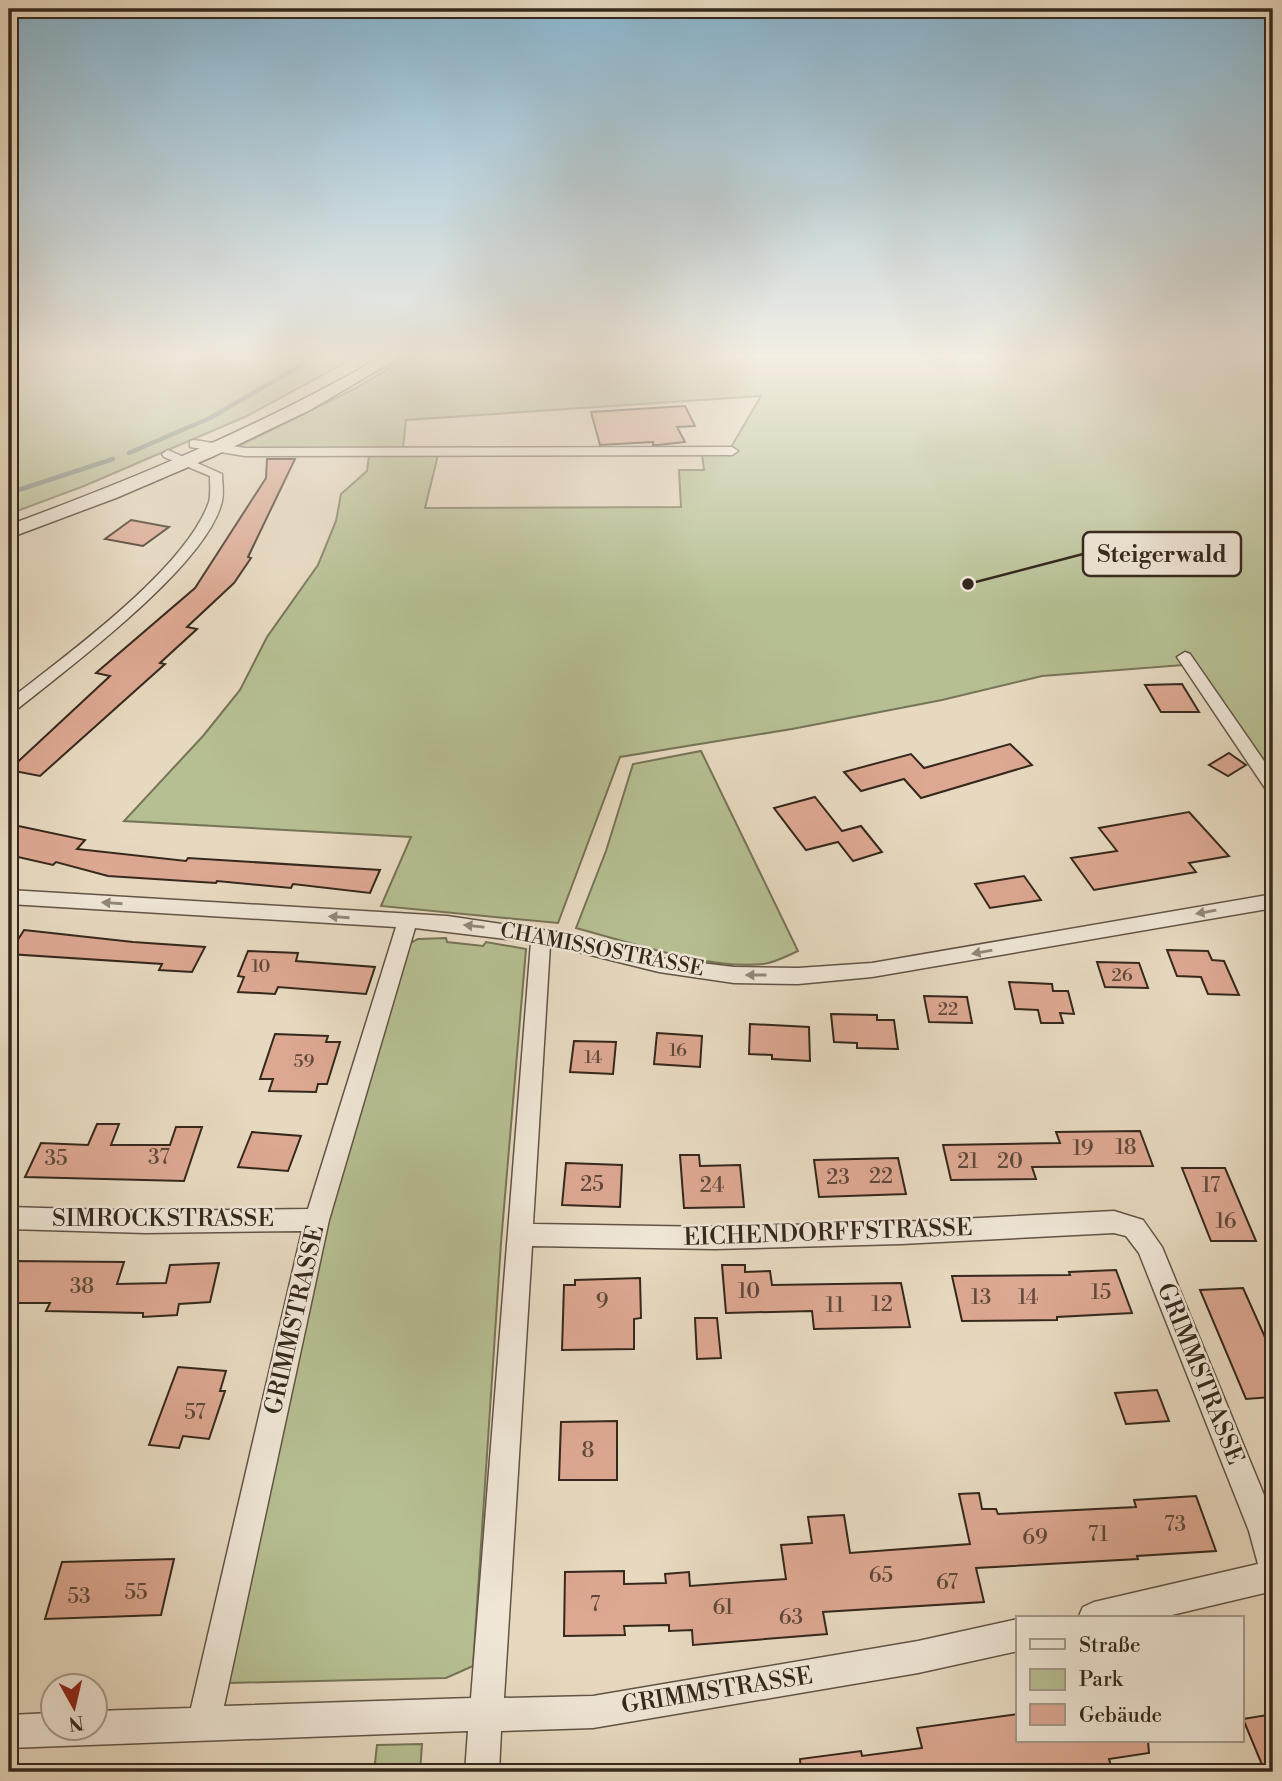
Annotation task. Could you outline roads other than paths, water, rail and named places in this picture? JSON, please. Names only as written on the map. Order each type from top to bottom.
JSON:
[{"type":"main road","points":[[177,458],[194,444],[209,437]]},
{"type":"main road","points":[[12,528],[177,458],[215,449],[240,437]]},
{"type":"street","points":[[194,444],[245,452],[732,451]]},
{"type":"street","points":[[9,708],[158,585],[207,522],[219,482],[216,474],[177,458]]},
{"type":"street","points":[[1185,657],[1273,787]]},
{"type":"street","name":"CHAMISSOSTRASSE","points":[[9,897],[494,928],[541,936],[659,965],[734,975],[798,976],[872,970],[1273,901]]},
{"type":"street","name":"GRIMMSTRASSE","points":[[204,1724],[317,1220],[407,922]]},
{"type":"street","points":[[482,1772],[541,936]]},
{"type":"street","name":"SIMROCKSTRASSE","points":[[9,1218],[146,1222],[317,1220]]},
{"type":"street","name":"EICHENDORFFSTRASSE","points":[[520,1235],[715,1238],[901,1233],[1114,1222],[1134,1228]]},
{"type":"street","name":"GRIMMSTRASSE","points":[[1134,1228],[1149,1247],[1264,1531],[1273,1563]]},
{"type":"street","points":[[1103,1616],[1273,1576]]},
{"type":"street","name":"GRIMMSTRASSE","points":[[108,1727],[593,1712],[918,1657],[1016,1635]]},
{"type":"street","name":"GRIMMSTRASSE","points":[[9,1732],[38,1731]]},
{"type":"waterway","points":[[129,453],[166,437]]},
{"type":"waterway","points":[[9,493],[113,459]]},
{"type":"place","name":"Steigerwald","points":[[968,584]]}]
